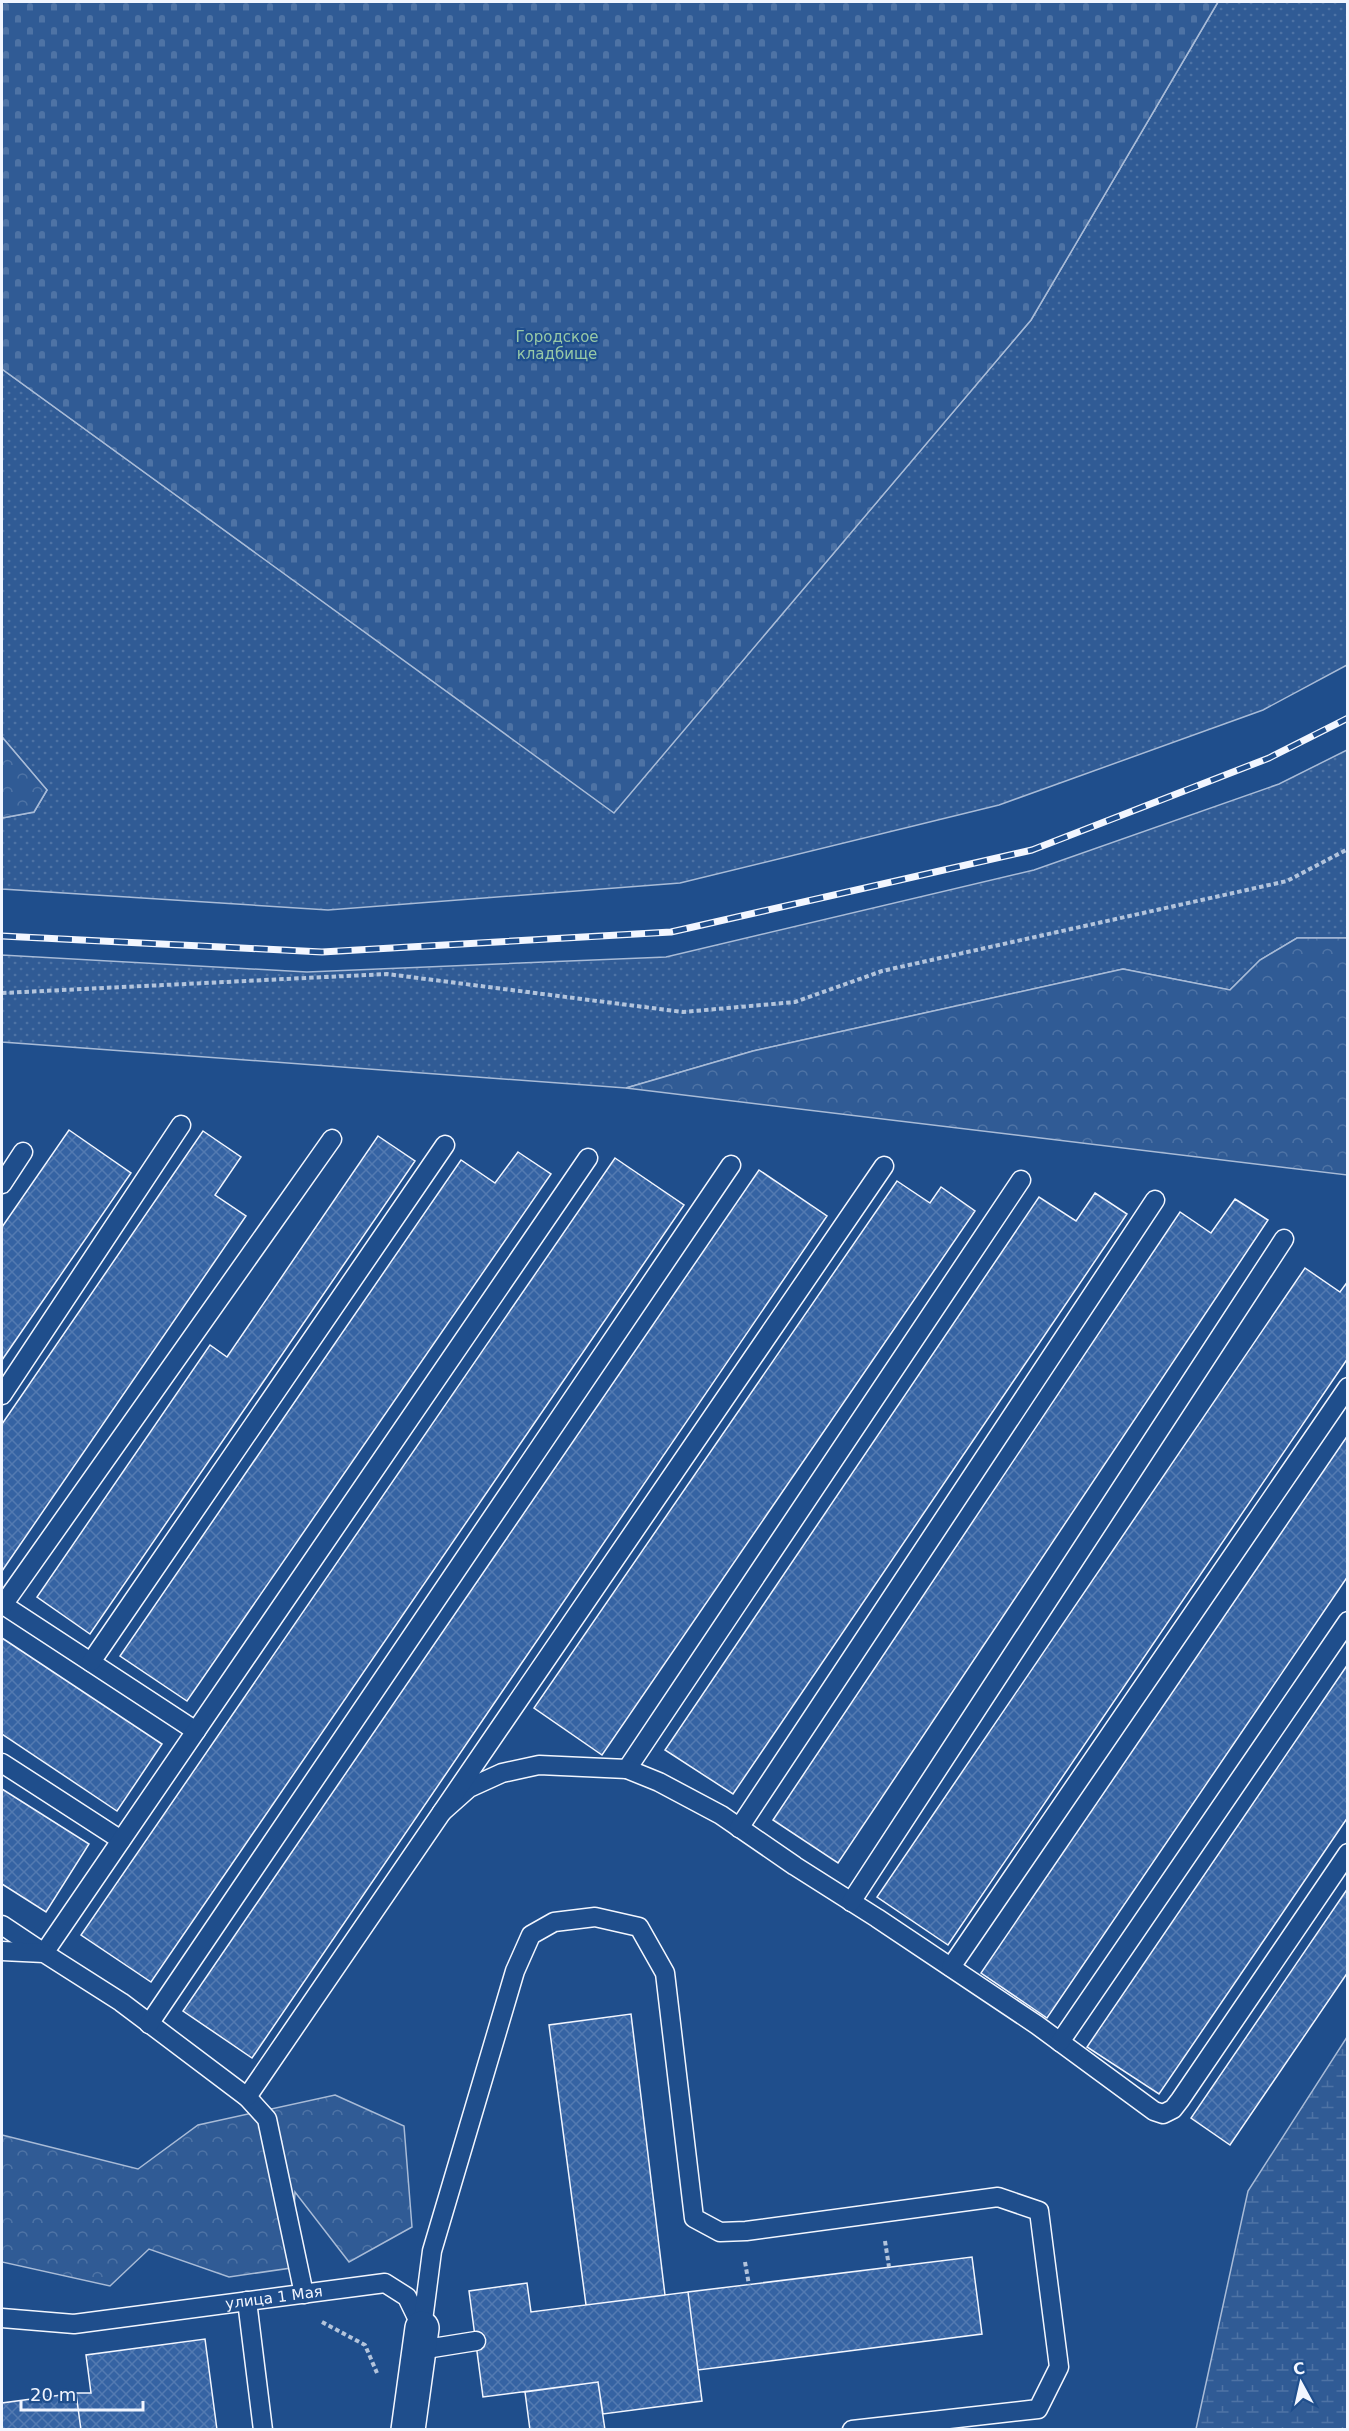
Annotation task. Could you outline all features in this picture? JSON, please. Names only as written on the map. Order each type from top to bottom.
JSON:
[{"type":"street","points":[[408,2430],[421,2339]]},
{"type":"lane","points":[[2,1395],[180,1125]]},
{"type":"lane","points":[[196,1731],[2,1604],[332,1139]]},
{"type":"lane","points":[[91,1662],[445,1145]]},
{"type":"lane","points":[[2,1184],[23,1152]]},
{"type":"lane","points":[[44,1953],[588,1158]]},
{"type":"lane","points":[[149,2024],[731,1165]]},
{"type":"lane","points":[[247,2097],[884,1166]]},
{"type":"lane","points":[[627,1769],[1021,1180]]},
{"type":"lane","points":[[739,1828],[1155,1200]]},
{"type":"lane","points":[[851,1902],[1284,1239]]},
{"type":"lane","points":[[951,1967],[1347,1387]]},
{"type":"lane","points":[[1060,2042],[1347,1621]]},
{"type":"lane","points":[[2,1763],[122,1840]]},
{"type":"lane","points":[[442,1812],[469,1788],[502,1773],[539,1766],[627,1769],[659,1782],[721,1815],[951,1967],[1155,2111],[1163,2114],[1173,2109],[1347,1853]]},
{"type":"lane","points":[[476,2341],[421,2339],[432,2251],[514,1971],[531,1935],[554,1922],[594,1917],[639,1927],[665,1974],[694,2218],[720,2232],[746,2231],[998,2197],[1039,2211],[1059,2367],[1038,2409],[852,2430]]},
{"type":"lane","points":[[2,1925],[121,2002],[247,2097],[267,2119],[304,2294]]},
{"type":"lane","points":[[2,1951],[44,1953]]},
{"type":"lane","name":"улица 1 Мая","points":[[2,2318],[74,2324],[385,2283],[407,2297],[421,2339]]},
{"type":"lane","points":[[247,2301],[263,2430]]},
{"type":"path","points":[[2,993],[387,974],[683,1012],[795,1002],[882,971],[1287,881],[1347,849]]},
{"type":"path","points":[[320,2320],[365,2345],[381,2383]]},
{"type":"green space","name":"Городское кладбище","points":[[2,2],[1218,2],[1031,320],[614,813],[2,369]]},
{"type":"green space","points":[[1218,2],[1347,2],[1347,665],[1263,710],[999,805],[680,883],[328,910],[2,889],[2,818],[34,812],[47,790],[2,737],[2,369],[614,812],[1031,320]]},
{"type":"green space","points":[[2,737],[47,790],[34,812],[2,818]]},
{"type":"green space","points":[[1347,750],[1347,938],[1297,938],[1260,960],[1230,990],[1123,969],[753,1051],[626,1088],[2,1042],[2,955],[307,972],[666,957],[1034,870],[1279,784]]},
{"type":"green space","points":[[1297,938],[1347,938],[1347,1175],[626,1088],[753,1051],[1123,969],[1230,990],[1260,960]]},
{"type":"green space","points":[[1347,2037],[1347,2429],[1196,2429],[1248,2191]]},
{"type":"green space","points":[[335,2095],[404,2126],[412,2227],[349,2262],[295,2192],[291,2268],[229,2277],[149,2249],[110,2286],[2,2262],[2,2135],[138,2169],[198,2125]]},
{"type":"building","points":[[69,1130],[131,1173],[2,1360],[2,1227]]},
{"type":"building","points":[[203,1131],[241,1157],[215,1195],[246,1216],[2,1571],[2,1424]]},
{"type":"building","points":[[378,1136],[415,1161],[90,1634],[37,1597],[210,1345],[227,1357]]},
{"type":"building","points":[[518,1152],[551,1174],[187,1701],[120,1656],[461,1160],[495,1183]]},
{"type":"building","points":[[615,1158],[684,1205],[151,1982],[81,1935]]},
{"type":"building","points":[[759,1170],[827,1216],[252,2058],[183,2011]]},
{"type":"building","points":[[897,1181],[930,1203],[941,1187],[975,1211],[602,1755],[534,1708]]},
{"type":"building","points":[[1095,1193],[1127,1214],[733,1794],[665,1750],[1039,1197],[1076,1221]]},
{"type":"building","points":[[1235,1199],[1268,1220],[838,1863],[773,1820],[1180,1212],[1211,1233]]},
{"type":"building","points":[[1305,1268],[1340,1292],[1348,1281],[1348,1358],[948,1945],[877,1897]]},
{"type":"building","points":[[1348,1435],[1348,1576],[1047,2018],[981,1973]]},
{"type":"building","points":[[2,1638],[162,1744],[117,1811],[2,1734]]},
{"type":"building","points":[[1348,1664],[1348,1817],[1159,2094],[1087,2047]]},
{"type":"building","points":[[2,1789],[89,1844],[46,1912],[2,1884]]},
{"type":"building","points":[[1348,1888],[1348,1972],[1230,2145],[1191,2118]]},
{"type":"building","points":[[631,2014],[665,2295],[586,2305],[549,2025]]},
{"type":"building","points":[[972,2257],[982,2334],[698,2370],[688,2292]]},
{"type":"building","points":[[527,2283],[531,2312],[688,2292],[702,2401],[603,2414],[598,2382],[483,2397],[469,2291]]},
{"type":"building","points":[[205,2339],[217,2430],[81,2430],[76,2393],[91,2393],[86,2355]]},
{"type":"building","points":[[598,2382],[605,2430],[530,2430],[525,2392]]},
{"type":"building","points":[[76,2393],[81,2430],[2,2430],[2,2403]]},
{"type":"railway","points":[[2,936],[322,952],[671,932],[1032,850],[1269,758],[1348,718]]}]
